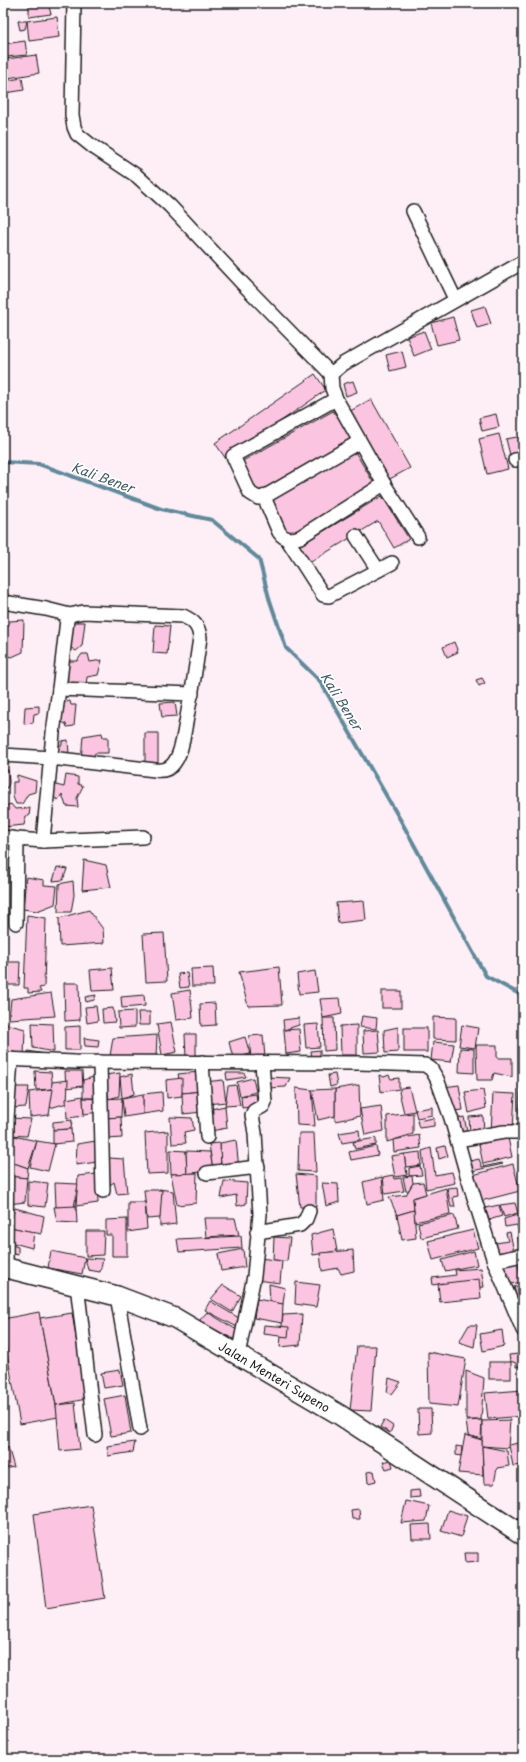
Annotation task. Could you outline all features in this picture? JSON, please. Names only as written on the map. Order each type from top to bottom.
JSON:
[{"type":"main road","name":"Jalan Menteri Supeno","points":[[5,1267],[117,1296],[175,1318],[340,1415],[523,1535]]},
{"type":"street","points":[[74,3],[72,115],[74,127],[78,134],[92,146],[137,176],[170,206],[243,284],[331,374],[332,388],[336,399],[359,442],[418,537]]},
{"type":"street","points":[[413,211],[455,299]]},
{"type":"street","points":[[331,374],[343,364],[455,299],[523,262]]},
{"type":"street","points":[[336,399],[233,456],[250,493],[258,498],[264,497],[359,442]]},
{"type":"street","points":[[287,539],[300,537],[384,484]]},
{"type":"street","points":[[264,497],[282,537],[287,539],[323,594],[329,596],[392,563]]},
{"type":"street","points":[[356,536],[378,570]]},
{"type":"street","points":[[3,602],[46,609],[70,615],[84,612],[183,616],[195,622],[199,630],[200,638],[192,694],[181,744],[174,763],[168,769],[162,771],[90,764],[51,758],[3,755]]},
{"type":"street","points":[[43,841],[67,620],[70,615]]},
{"type":"street","points":[[59,689],[192,694]]},
{"type":"street","points":[[3,837],[43,841],[143,838]]},
{"type":"street","points":[[16,923],[17,839]]},
{"type":"street","points":[[5,1267],[7,1059],[100,1062],[359,1063],[425,1065],[431,1069],[437,1079],[494,1261],[523,1330]]},
{"type":"street","points":[[100,1062],[103,1191]]},
{"type":"street","points":[[202,1062],[207,1137]]},
{"type":"street","points":[[238,1355],[254,1276],[260,1214],[258,1167],[252,1115],[254,1111],[264,1104],[265,1098],[262,1063]]},
{"type":"street","points":[[457,1140],[504,1132],[523,1132]]},
{"type":"street","points":[[207,1173],[258,1167]]},
{"type":"street","points":[[258,1232],[300,1225],[306,1219],[310,1211]]},
{"type":"street","points":[[494,1261],[523,1255]]},
{"type":"street","points":[[76,1285],[95,1435]]},
{"type":"street","points":[[117,1296],[140,1429]]},
{"type":"building","points":[[48,3],[51,14],[29,17],[29,5]]},
{"type":"building","points":[[57,17],[59,37],[29,41],[27,21]]},
{"type":"building","points":[[18,21],[27,21],[25,29],[20,30]]},
{"type":"building","points":[[25,41],[27,55],[6,57],[4,44]]},
{"type":"building","points":[[36,55],[39,73],[8,78],[6,59]]},
{"type":"building","points":[[22,78],[24,90],[6,93],[4,81]]},
{"type":"building","points":[[485,306],[491,324],[477,328],[471,310]]},
{"type":"building","points":[[453,317],[459,340],[437,345],[431,323]]},
{"type":"building","points":[[424,331],[431,349],[414,356],[407,337]]},
{"type":"building","points":[[402,351],[406,367],[390,371],[386,355]]},
{"type":"building","points":[[315,374],[326,390],[226,459],[215,443]]},
{"type":"building","points":[[353,381],[357,392],[346,396],[343,384]]},
{"type":"building","points":[[371,399],[410,468],[386,481],[347,413]]},
{"type":"building","points":[[333,411],[353,437],[256,493],[239,463]]},
{"type":"building","points":[[520,413],[523,413],[523,426],[522,426]]},
{"type":"building","points":[[496,414],[499,427],[482,431],[479,418]]},
{"type":"building","points":[[499,434],[508,469],[487,474],[479,439]]},
{"type":"building","points":[[523,436],[523,457],[511,459],[506,439]]},
{"type":"building","points":[[354,450],[376,487],[289,537],[267,500]]},
{"type":"building","points":[[520,477],[523,477],[523,488],[522,488]]},
{"type":"building","points":[[382,496],[409,539],[394,548],[378,521],[309,563],[299,546]]},
{"type":"building","points":[[24,620],[23,652],[12,657],[3,655],[3,626],[8,627],[10,621]]},
{"type":"building","points":[[71,622],[85,622],[82,646],[76,651],[65,644]]},
{"type":"building","points":[[155,625],[170,626],[167,654],[153,653]]},
{"type":"building","points":[[454,642],[458,652],[447,657],[443,647]]},
{"type":"building","points":[[82,654],[88,654],[90,662],[102,660],[98,675],[87,677],[86,686],[68,685],[67,661],[77,661]]},
{"type":"building","points":[[482,678],[485,683],[479,686],[476,680]]},
{"type":"building","points":[[70,701],[71,705],[76,705],[74,726],[67,727],[66,724],[59,721],[59,711],[64,708],[62,703]]},
{"type":"building","points":[[175,702],[177,716],[162,717],[160,703]]},
{"type":"building","points":[[39,706],[39,713],[34,714],[33,723],[24,724],[25,707]]},
{"type":"building","points":[[102,733],[103,737],[108,737],[108,753],[95,753],[93,760],[81,760],[83,736]]},
{"type":"building","points":[[145,733],[158,733],[158,764],[145,763]]},
{"type":"building","points":[[68,740],[69,754],[56,757],[56,746],[62,745],[62,741]]},
{"type":"building","points":[[3,770],[8,770],[9,783],[7,788],[3,787]]},
{"type":"building","points":[[17,775],[36,781],[35,792],[28,794],[22,804],[16,804],[13,797],[13,782],[17,782]]},
{"type":"building","points":[[66,775],[78,777],[78,784],[83,786],[77,798],[78,807],[66,806],[62,794],[58,800],[51,795],[56,785],[64,787]]},
{"type":"building","points":[[3,803],[5,806],[11,804],[15,809],[30,808],[29,816],[26,816],[24,825],[3,827]]},
{"type":"building","points":[[84,860],[106,865],[111,887],[82,890]]},
{"type":"building","points":[[57,867],[67,869],[63,880],[53,881]]},
{"type":"building","points":[[26,877],[44,880],[44,885],[57,886],[55,904],[37,911],[23,909]]},
{"type":"building","points":[[73,881],[74,895],[71,912],[58,912],[59,884]]},
{"type":"building","points":[[364,901],[366,920],[338,923],[336,903]]},
{"type":"building","points":[[89,910],[103,929],[104,943],[60,946],[59,918]]},
{"type":"building","points":[[27,915],[46,918],[44,987],[39,988],[41,992],[28,993],[28,988],[24,988]]},
{"type":"building","points":[[164,933],[167,981],[146,982],[143,934]]},
{"type":"building","points":[[4,962],[20,962],[19,985],[3,985]]},
{"type":"building","points":[[279,967],[282,1005],[248,1006],[239,972]]},
{"type":"building","points":[[112,968],[114,990],[92,991],[90,970]]},
{"type":"building","points":[[213,968],[214,986],[192,986],[191,969]]},
{"type":"building","points":[[315,971],[318,992],[299,994],[297,974]]},
{"type":"building","points":[[187,973],[189,987],[180,988],[178,974]]},
{"type":"building","points":[[64,983],[79,983],[80,1020],[65,1021]]},
{"type":"building","points":[[190,990],[193,1018],[176,1020],[172,993]]},
{"type":"building","points":[[382,991],[401,991],[401,1008],[382,1008]]},
{"type":"building","points":[[51,993],[55,1016],[9,1019],[11,999]]},
{"type":"building","points":[[96,995],[94,1000],[86,1002],[85,997]]},
{"type":"building","points":[[144,995],[145,1006],[122,1008],[121,997]]},
{"type":"building","points":[[340,998],[342,1014],[323,1018],[320,999]]},
{"type":"building","points":[[215,1003],[216,1025],[201,1026],[200,1004]]},
{"type":"building","points":[[96,1006],[98,1021],[87,1023],[85,1007]]},
{"type":"building","points":[[113,1008],[115,1022],[103,1023],[102,1009]]},
{"type":"building","points":[[135,1011],[135,1027],[119,1028],[118,1012]]},
{"type":"building","points":[[138,1012],[150,1012],[150,1025],[139,1025]]},
{"type":"building","points":[[362,1016],[377,1018],[376,1029],[360,1027]]},
{"type":"building","points":[[433,1017],[456,1018],[456,1040],[433,1039]]},
{"type":"building","points":[[299,1018],[299,1025],[284,1030],[283,1020]]},
{"type":"building","points":[[323,1018],[334,1018],[335,1050],[324,1051]]},
{"type":"building","points":[[171,1022],[177,1052],[162,1055],[157,1024]]},
{"type":"building","points":[[32,1023],[53,1024],[54,1052],[33,1048]]},
{"type":"building","points":[[6,1024],[25,1029],[24,1056],[4,1057]]},
{"type":"building","points":[[318,1024],[320,1047],[306,1048],[304,1025]]},
{"type":"building","points":[[357,1025],[357,1055],[341,1055],[340,1026]]},
{"type":"building","points":[[462,1025],[478,1028],[475,1048],[459,1046]]},
{"type":"building","points":[[80,1026],[80,1050],[65,1050],[65,1027]]},
{"type":"building","points":[[398,1027],[398,1052],[385,1053],[384,1030]]},
{"type":"building","points":[[404,1028],[427,1028],[427,1052],[404,1052]]},
{"type":"building","points":[[299,1029],[301,1052],[286,1054],[284,1030]]},
{"type":"building","points":[[378,1030],[380,1052],[364,1053],[363,1031]]},
{"type":"building","points":[[185,1034],[196,1034],[196,1058],[186,1059]]},
{"type":"building","points":[[157,1035],[156,1057],[110,1056],[113,1038]]},
{"type":"building","points":[[263,1035],[265,1057],[251,1059],[249,1036]]},
{"type":"building","points":[[245,1037],[250,1054],[233,1058],[229,1042]]},
{"type":"building","points":[[84,1038],[99,1040],[98,1047],[85,1046]]},
{"type":"building","points":[[433,1042],[454,1044],[451,1062],[431,1060]]},
{"type":"building","points":[[476,1045],[497,1045],[497,1058],[512,1058],[512,1077],[494,1073],[492,1080],[477,1080]]},
{"type":"building","points":[[460,1048],[474,1049],[474,1073],[459,1072]]},
{"type":"building","points":[[320,1050],[320,1059],[312,1058],[311,1051]]},
{"type":"building","points":[[28,1051],[45,1054],[45,1058],[28,1056]]},
{"type":"building","points":[[35,1071],[51,1072],[53,1089],[36,1090]]},
{"type":"building","points":[[65,1071],[82,1071],[83,1086],[66,1088]]},
{"type":"building","points":[[199,1072],[203,1091],[182,1093],[178,1074]]},
{"type":"building","points":[[120,1073],[119,1096],[109,1099],[105,1075]]},
{"type":"building","points":[[226,1073],[244,1073],[246,1077],[227,1080]]},
{"type":"building","points":[[132,1074],[134,1094],[122,1098],[120,1077]]},
{"type":"building","points":[[335,1074],[337,1085],[330,1087],[328,1075]]},
{"type":"building","points":[[100,1075],[101,1098],[83,1098],[83,1080]]},
{"type":"building","points":[[379,1075],[384,1077],[389,1075],[391,1079],[399,1078],[399,1089],[381,1092]]},
{"type":"building","points":[[267,1077],[290,1078],[286,1087],[267,1088]]},
{"type":"building","points":[[182,1078],[182,1096],[167,1098],[166,1080]]},
{"type":"building","points":[[253,1078],[256,1092],[240,1096],[237,1082]]},
{"type":"building","points":[[68,1080],[67,1103],[50,1108],[52,1082]]},
{"type":"building","points":[[223,1080],[226,1102],[207,1104],[204,1082]]},
{"type":"building","points":[[520,1083],[523,1083],[523,1113],[519,1113]]},
{"type":"building","points":[[236,1085],[240,1105],[225,1106],[228,1086]]},
{"type":"building","points":[[359,1085],[360,1116],[335,1121],[335,1089]]},
{"type":"building","points":[[459,1085],[463,1110],[454,1111],[444,1087]]},
{"type":"building","points":[[12,1087],[29,1087],[26,1107],[11,1108]]},
{"type":"building","points":[[409,1087],[415,1111],[404,1113],[399,1092],[401,1088]]},
{"type":"building","points":[[296,1088],[312,1090],[315,1126],[297,1125]]},
{"type":"building","points":[[53,1089],[49,1115],[30,1117],[29,1092]]},
{"type":"building","points":[[335,1089],[335,1116],[318,1120],[312,1090]]},
{"type":"building","points":[[483,1090],[486,1108],[469,1113],[465,1092]]},
{"type":"building","points":[[203,1091],[202,1112],[183,1114],[182,1093]]},
{"type":"building","points":[[162,1092],[163,1111],[143,1114],[143,1094]]},
{"type":"building","points":[[493,1093],[515,1094],[513,1129],[491,1133]]},
{"type":"building","points":[[143,1094],[143,1114],[124,1117],[122,1098]]},
{"type":"building","points":[[256,1094],[258,1106],[242,1108],[241,1096]]},
{"type":"building","points":[[83,1096],[84,1116],[67,1118],[66,1099]]},
{"type":"building","points":[[83,1098],[100,1099],[99,1112],[84,1114]]},
{"type":"building","points":[[122,1098],[121,1117],[106,1118],[102,1099]]},
{"type":"building","points":[[225,1106],[227,1128],[211,1131],[211,1109]]},
{"type":"building","points":[[381,1106],[384,1131],[365,1135],[360,1109]]},
{"type":"building","points":[[432,1107],[432,1115],[417,1118],[415,1110]]},
{"type":"building","points":[[413,1113],[413,1134],[387,1142],[387,1116]]},
{"type":"building","points":[[483,1116],[484,1132],[470,1133],[469,1117]]},
{"type":"building","points":[[121,1117],[122,1138],[107,1139],[106,1118]]},
{"type":"building","points":[[170,1117],[192,1118],[194,1130],[184,1132],[186,1143],[172,1144]]},
{"type":"building","points":[[464,1117],[467,1131],[459,1133],[456,1119]]},
{"type":"building","points":[[10,1118],[31,1119],[27,1136],[9,1135]]},
{"type":"building","points":[[434,1118],[434,1126],[419,1128],[417,1121]]},
{"type":"building","points":[[72,1120],[71,1129],[53,1130],[53,1122]]},
{"type":"building","points":[[71,1129],[72,1142],[53,1144],[53,1130]]},
{"type":"building","points":[[359,1130],[360,1140],[342,1143],[339,1133]]},
{"type":"building","points":[[168,1131],[168,1173],[147,1174],[145,1133]]},
{"type":"building","points":[[299,1133],[314,1133],[316,1172],[298,1171]]},
{"type":"building","points":[[9,1135],[37,1141],[28,1168],[8,1161]]},
{"type":"building","points":[[419,1135],[421,1148],[394,1152],[393,1140]]},
{"type":"building","points":[[376,1138],[376,1145],[355,1149],[353,1142]]},
{"type":"building","points":[[508,1138],[512,1157],[483,1164],[479,1144]]},
{"type":"building","points":[[236,1140],[239,1169],[221,1171],[220,1143]]},
{"type":"building","points":[[37,1141],[55,1144],[48,1171],[30,1167]]},
{"type":"building","points":[[96,1141],[97,1162],[76,1165],[77,1144]]},
{"type":"building","points":[[220,1143],[221,1171],[213,1170],[209,1144]]},
{"type":"building","points":[[376,1146],[378,1155],[351,1160],[349,1152]]},
{"type":"building","points":[[445,1146],[448,1156],[439,1159],[437,1148]]},
{"type":"building","points":[[431,1148],[435,1175],[452,1172],[455,1183],[426,1189],[422,1151]]},
{"type":"building","points":[[170,1150],[186,1151],[187,1174],[171,1174]]},
{"type":"building","points":[[186,1151],[210,1152],[213,1170],[187,1174]]},
{"type":"building","points":[[420,1152],[421,1165],[406,1167],[404,1154]]},
{"type":"building","points":[[404,1154],[407,1175],[395,1177],[391,1156]]},
{"type":"building","points":[[109,1158],[124,1159],[127,1193],[117,1194],[114,1182],[110,1185]]},
{"type":"building","points":[[479,1159],[482,1167],[503,1164],[468,1172],[466,1162]]},
{"type":"building","points":[[8,1161],[28,1168],[27,1178],[8,1176]]},
{"type":"building","points":[[513,1164],[520,1191],[481,1201],[473,1175]]},
{"type":"building","points":[[420,1166],[422,1175],[409,1176],[409,1168]]},
{"type":"building","points":[[197,1173],[196,1203],[177,1205],[171,1174]]},
{"type":"building","points":[[97,1174],[98,1203],[76,1206],[78,1176]]},
{"type":"building","points":[[296,1174],[316,1176],[316,1207],[300,1207]]},
{"type":"building","points":[[393,1175],[394,1179],[401,1178],[404,1191],[385,1194],[383,1177]]},
{"type":"building","points":[[8,1176],[27,1178],[25,1202],[8,1204]]},
{"type":"building","points":[[412,1176],[413,1183],[408,1191],[406,1191],[403,1177]]},
{"type":"building","points":[[382,1177],[384,1200],[367,1204],[363,1182]]},
{"type":"building","points":[[28,1181],[48,1183],[45,1207],[28,1205]]},
{"type":"building","points":[[224,1181],[247,1183],[246,1204],[237,1206],[236,1195],[221,1198]]},
{"type":"building","points":[[423,1182],[426,1194],[413,1198],[414,1210],[397,1215],[389,1197],[406,1195],[413,1183]]},
{"type":"building","points":[[55,1183],[78,1184],[74,1208],[56,1207]]},
{"type":"building","points":[[322,1183],[338,1184],[339,1202],[326,1206]]},
{"type":"building","points":[[457,1187],[458,1196],[453,1197],[455,1207],[451,1207],[447,1188]]},
{"type":"building","points":[[446,1188],[450,1214],[415,1222],[413,1198]]},
{"type":"building","points":[[159,1189],[173,1191],[176,1224],[160,1226]]},
{"type":"building","points":[[144,1190],[162,1190],[160,1218],[147,1219]]},
{"type":"building","points":[[128,1202],[145,1202],[147,1229],[128,1232]]},
{"type":"building","points":[[515,1203],[518,1213],[504,1217],[500,1205]]},
{"type":"building","points":[[499,1205],[502,1216],[489,1220],[485,1208]]},
{"type":"building","points":[[76,1206],[77,1223],[57,1222],[54,1207]]},
{"type":"building","points":[[15,1208],[44,1216],[41,1234],[10,1227]]},
{"type":"building","points":[[414,1210],[416,1238],[402,1240],[397,1215]]},
{"type":"building","points":[[454,1215],[458,1229],[421,1238],[418,1223]]},
{"type":"building","points":[[517,1215],[517,1217],[523,1216],[523,1228],[518,1229],[517,1225],[505,1227],[504,1219]]},
{"type":"building","points":[[204,1218],[235,1218],[239,1235],[206,1237]]},
{"type":"building","points":[[127,1219],[127,1256],[112,1256],[112,1235],[106,1235],[106,1220]]},
{"type":"building","points":[[10,1227],[34,1232],[32,1248],[10,1242]]},
{"type":"building","points":[[333,1229],[337,1251],[313,1255],[311,1235]]},
{"type":"building","points":[[473,1230],[478,1248],[433,1260],[428,1241]]},
{"type":"building","points":[[86,1231],[104,1231],[103,1255],[86,1256]]},
{"type":"building","points":[[510,1232],[514,1252],[494,1256],[490,1244],[508,1241],[506,1233]]},
{"type":"building","points":[[241,1236],[242,1248],[179,1252],[177,1239]]},
{"type":"building","points":[[523,1236],[523,1243],[519,1244],[518,1237]]},
{"type":"building","points":[[274,1237],[290,1238],[287,1261],[273,1260]]},
{"type":"building","points":[[11,1245],[18,1247],[18,1255],[10,1253]]},
{"type":"building","points":[[243,1249],[245,1267],[221,1271],[218,1254]]},
{"type":"building","points":[[353,1250],[354,1271],[341,1274],[338,1268],[322,1271],[320,1253]]},
{"type":"building","points":[[51,1251],[85,1258],[82,1274],[48,1268]]},
{"type":"building","points":[[474,1251],[477,1265],[445,1271],[442,1260]]},
{"type":"building","points":[[85,1258],[103,1259],[100,1272],[88,1270]]},
{"type":"building","points":[[260,1258],[282,1261],[280,1283],[256,1280]]},
{"type":"building","points":[[517,1260],[522,1282],[511,1284],[510,1280],[505,1282],[503,1263]]},
{"type":"building","points":[[481,1268],[484,1287],[443,1290],[443,1283],[433,1285],[432,1278],[456,1275],[455,1270]]},
{"type":"building","points":[[479,1279],[481,1298],[440,1302],[438,1284]]},
{"type":"building","points":[[296,1282],[320,1285],[316,1307],[295,1304]]},
{"type":"building","points":[[269,1284],[285,1288],[283,1304],[270,1302]]},
{"type":"building","points":[[223,1285],[241,1296],[232,1312],[211,1299]]},
{"type":"building","points":[[523,1285],[523,1304],[518,1305],[514,1287]]},
{"type":"building","points":[[257,1299],[283,1304],[282,1323],[254,1318]]},
{"type":"building","points":[[210,1301],[239,1318],[237,1327],[205,1310]]},
{"type":"building","points":[[39,1312],[58,1417],[20,1424],[3,1331],[3,1319]]},
{"type":"building","points":[[207,1312],[237,1330],[235,1340],[199,1321]]},
{"type":"building","points":[[72,1313],[86,1399],[56,1405],[40,1318]]},
{"type":"building","points":[[302,1314],[300,1345],[280,1347],[283,1315]]},
{"type":"building","points":[[264,1325],[289,1327],[288,1337],[263,1334]]},
{"type":"building","points":[[469,1325],[477,1325],[474,1347],[459,1342]]},
{"type":"building","points":[[502,1330],[504,1346],[483,1351],[480,1334]]},
{"type":"building","points":[[357,1346],[376,1346],[371,1411],[350,1410]]},
{"type":"building","points":[[428,1352],[466,1359],[458,1407],[429,1404]]},
{"type":"building","points":[[519,1354],[521,1366],[516,1367],[516,1363],[510,1361],[509,1355]]},
{"type":"building","points":[[489,1362],[511,1362],[511,1379],[489,1379]]},
{"type":"building","points":[[120,1370],[123,1385],[104,1388],[101,1373]]},
{"type":"building","points":[[466,1371],[484,1378],[481,1420],[466,1420]]},
{"type":"building","points":[[389,1378],[401,1382],[392,1394],[387,1392]]},
{"type":"building","points":[[523,1390],[523,1416],[488,1419],[485,1393]]},
{"type":"building","points":[[125,1395],[131,1433],[111,1436],[104,1399]]},
{"type":"building","points":[[75,1403],[80,1449],[60,1451],[56,1405]]},
{"type":"building","points":[[418,1409],[431,1409],[432,1433],[419,1434]]},
{"type":"building","points":[[384,1420],[393,1426],[390,1433],[380,1427]]},
{"type":"building","points":[[482,1420],[481,1439],[468,1435],[466,1421]]},
{"type":"building","points":[[510,1420],[508,1448],[482,1446],[482,1421]]},
{"type":"building","points":[[465,1435],[482,1440],[483,1475],[458,1473]]},
{"type":"building","points":[[135,1442],[133,1452],[108,1456],[107,1446]]},
{"type":"building","points":[[523,1442],[523,1465],[513,1466],[509,1445]]},
{"type":"building","points":[[456,1446],[462,1447],[461,1456],[456,1455]]},
{"type":"building","points":[[482,1446],[507,1451],[509,1466],[497,1468],[494,1484],[484,1484]]},
{"type":"building","points":[[8,1447],[14,1467],[3,1469],[3,1449]]},
{"type":"building","points":[[391,1460],[393,1467],[386,1469],[383,1462]]},
{"type":"building","points":[[374,1471],[376,1481],[368,1483],[367,1472]]},
{"type":"building","points":[[419,1490],[420,1497],[410,1498],[410,1491]]},
{"type":"building","points":[[406,1501],[429,1506],[426,1521],[401,1523]]},
{"type":"building","points":[[91,1505],[105,1598],[46,1608],[34,1514]]},
{"type":"building","points":[[523,1508],[523,1518],[519,1516]]},
{"type":"building","points":[[359,1509],[360,1519],[352,1519],[351,1510]]},
{"type":"building","points":[[448,1510],[467,1516],[461,1537],[441,1531]]},
{"type":"building","points":[[430,1524],[431,1539],[412,1539],[411,1525]]},
{"type":"building","points":[[464,1553],[478,1553],[478,1562],[465,1563]]},
{"type":"waterway","name":"Kali Bener","points":[[3,462],[39,464],[161,509],[212,520],[259,559],[269,598],[286,648],[320,681],[401,821],[486,976],[523,996]]}]
